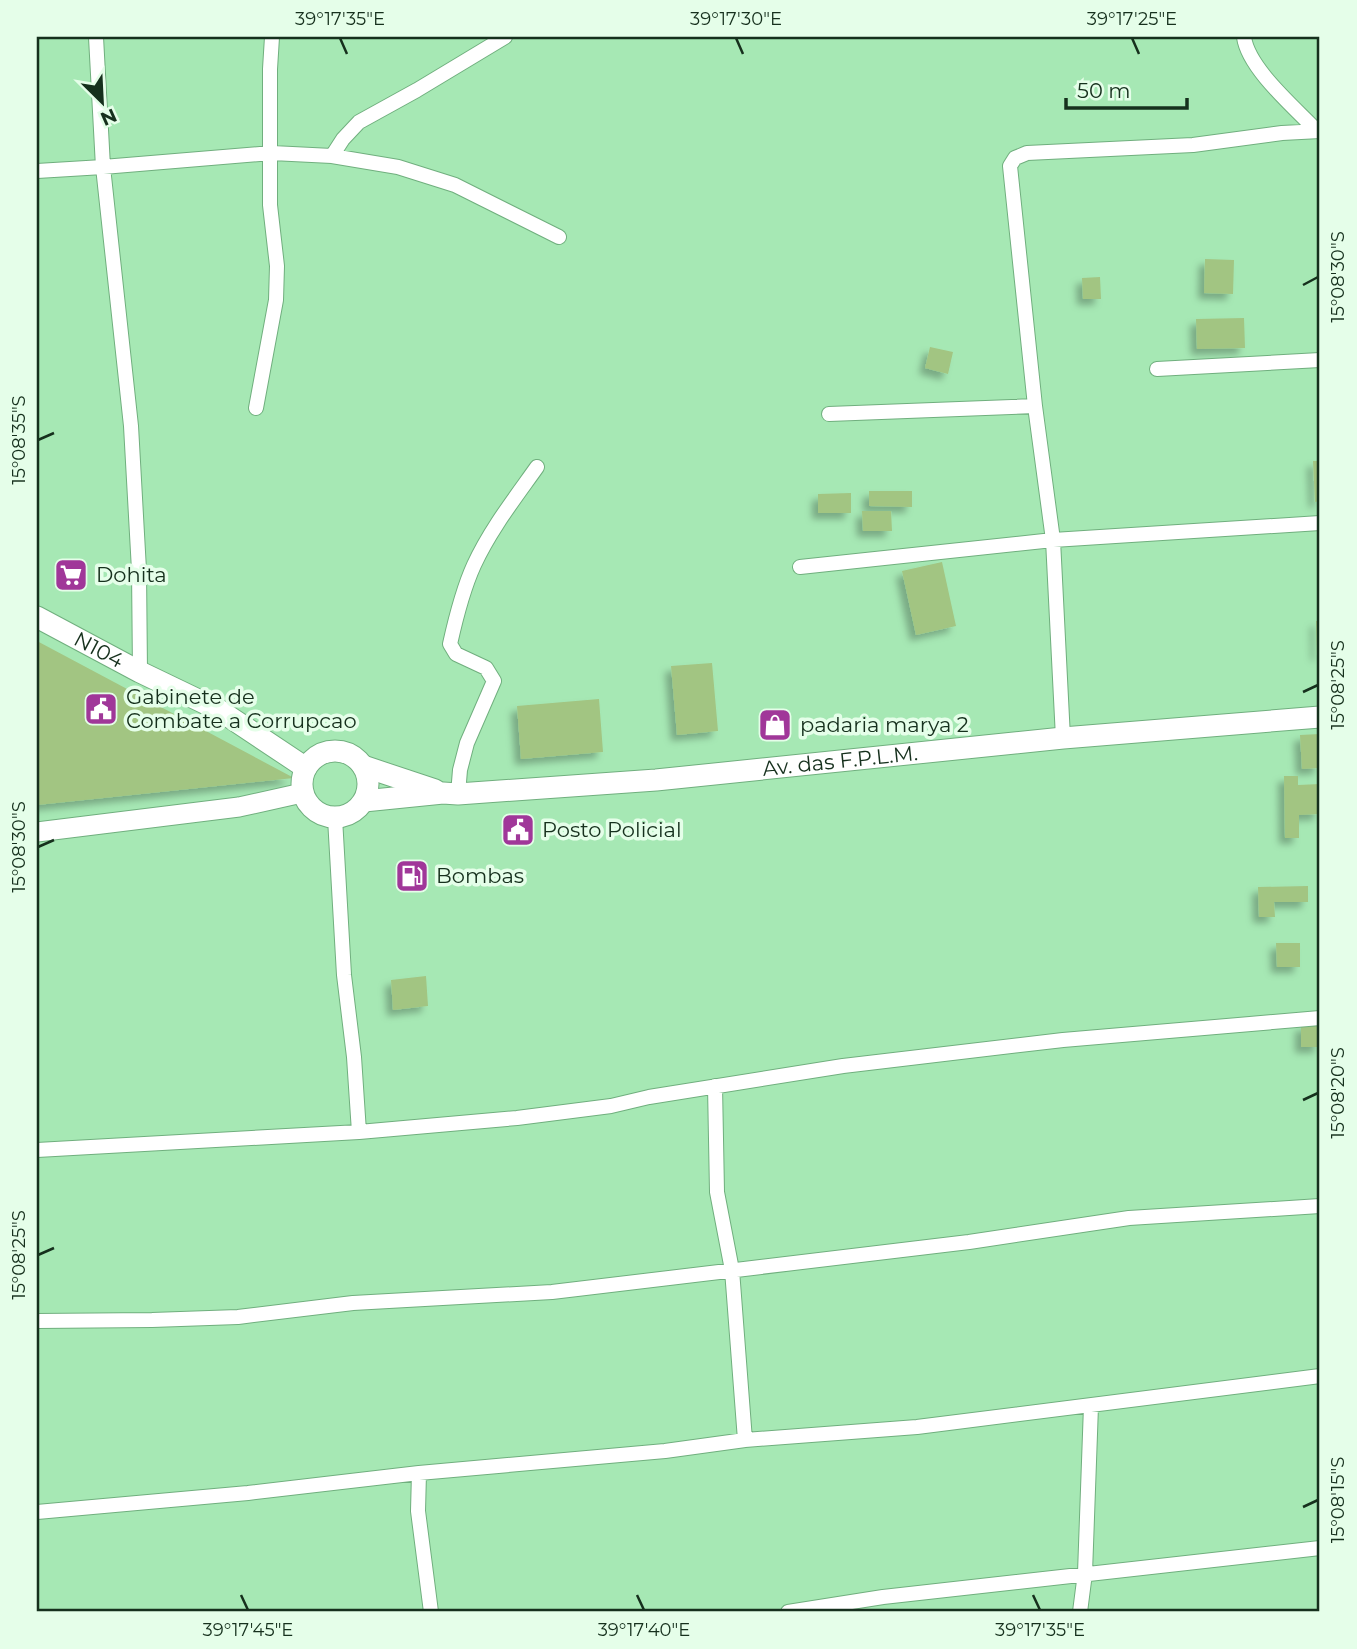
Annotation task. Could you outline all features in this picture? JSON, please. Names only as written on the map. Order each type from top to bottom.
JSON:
[{"type":"main road","name":"N104","points":[[37,617],[140,672],[219,710],[306,768]]},
{"type":"main road","name":"Av. das F.P.L.M.","points":[[363,801],[656,780],[1063,738],[1320,717]]},
{"type":"main road","points":[[334,751],[350,755],[363,766],[368,784],[363,801],[351,813],[335,818],[318,813],[311,808],[302,793],[306,768],[318,756],[334,751]]},
{"type":"main road","name":"Av. das F.P.L.M.","points":[[363,766],[451,793]]},
{"type":"main road","points":[[37,832],[239,807],[302,793]]},
{"type":"street","points":[[96,37],[103,167],[131,426],[139,570],[140,672]]},
{"type":"street","points":[[256,408],[276,300],[277,266],[270,205],[272,37]]},
{"type":"street","points":[[332,156],[359,122],[505,37]]},
{"type":"street","points":[[1244,37],[1246,48],[1255,63],[1318,131]]},
{"type":"street","points":[[1063,738],[1053,540],[1035,406],[1010,166],[1016,158],[1027,153],[1193,145],[1318,131]]},
{"type":"street","points":[[37,171],[272,153],[332,156],[398,167],[455,185],[559,237]]},
{"type":"street","points":[[1157,369],[1320,360]]},
{"type":"street","points":[[829,414],[1035,406]]},
{"type":"street","points":[[451,793],[467,743],[494,681],[486,668],[456,654],[450,644],[456,617],[474,565],[501,518],[537,467]]},
{"type":"street","points":[[800,567],[1053,540],[1320,523]]},
{"type":"street","points":[[335,818],[344,975],[354,1057],[359,1132]]},
{"type":"street","points":[[37,1150],[359,1132],[575,1111],[843,1066],[1063,1040],[1320,1018]]},
{"type":"street","points":[[715,1086],[717,1192],[732,1270],[745,1440]]},
{"type":"street","points":[[37,1321],[152,1321],[238,1317],[353,1303],[552,1292],[969,1242],[1129,1218],[1320,1206]]},
{"type":"street","points":[[37,1513],[419,1473],[665,1451],[745,1440],[918,1427],[1320,1376]]},
{"type":"street","points":[[1080,1612],[1085,1573],[1091,1406]]},
{"type":"street","points":[[419,1473],[418,1511],[431,1612]]},
{"type":"street","points":[[788,1612],[883,1597],[1320,1548]]},
{"type":"building","points":[[1205,259],[1234,260],[1233,294],[1204,293]]},
{"type":"building","points":[[1100,277],[1101,299],[1083,299],[1082,278]]},
{"type":"building","points":[[1244,318],[1245,348],[1197,349],[1196,319]]},
{"type":"building","points":[[930,347],[953,352],[948,374],[925,368]]},
{"type":"building","points":[[1313,461],[1320,461],[1320,501],[1315,502]]},
{"type":"building","points":[[869,491],[912,491],[912,507],[869,506]]},
{"type":"building","points":[[851,493],[851,513],[818,513],[818,494]]},
{"type":"building","points":[[862,511],[891,511],[892,531],[863,531]]},
{"type":"building","points":[[942,562],[956,626],[916,635],[902,571]]},
{"type":"building","points":[[1316,621],[1320,621],[1320,655],[1317,655]]},
{"type":"building","name":"Gabinete de Combate a Corrupcao","points":[[37,641],[294,778],[37,805]]},
{"type":"building","points":[[712,663],[718,731],[677,735],[671,666]]},
{"type":"building","points":[[599,699],[603,752],[521,759],[517,706]]},
{"type":"building","points":[[1320,734],[1320,768],[1302,769],[1300,735]]},
{"type":"building","points":[[1284,776],[1298,776],[1298,785],[1320,784],[1320,814],[1299,815],[1299,838],[1285,838]]},
{"type":"building","points":[[1308,886],[1308,902],[1274,902],[1275,917],[1259,917],[1258,887]]},
{"type":"building","points":[[1276,943],[1300,943],[1300,967],[1277,967]]},
{"type":"building","points":[[426,976],[428,1006],[393,1010],[391,980]]},
{"type":"building","points":[[1301,1025],[1320,1025],[1320,1047],[1301,1047]]},
{"type":"place","name":"Dohita","points":[[71,575]]},
{"type":"place","name":"Gabinete de Combate a Corrupcao","points":[[101,709]]},
{"type":"place","name":"padaria marya 2","points":[[775,725]]},
{"type":"place","name":"Posto Policial","points":[[518,830]]},
{"type":"place","name":"Bombas","points":[[412,876]]}]
